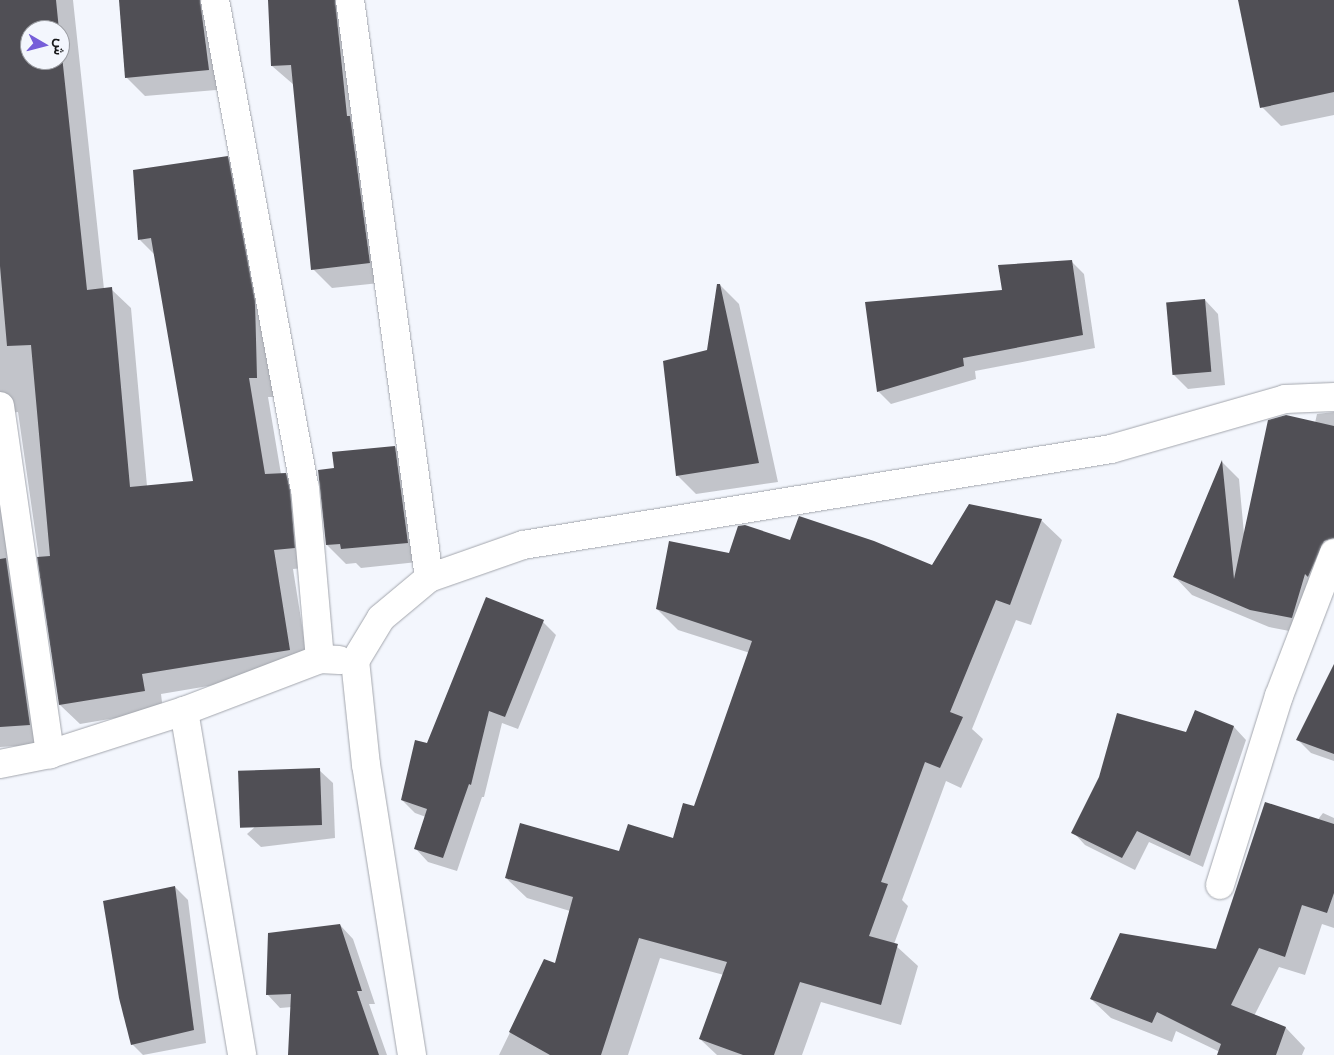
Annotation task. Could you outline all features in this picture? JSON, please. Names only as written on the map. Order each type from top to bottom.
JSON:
[{"type":"street","points":[[215,0],[305,488],[320,659]]},
{"type":"street","points":[[350,0],[429,578]]},
{"type":"street","points":[[412,1055],[366,765],[355,661],[381,618],[429,578],[523,545],[1111,449],[1284,399],[1334,397]]},
{"type":"street","points":[[0,406],[50,754]]},
{"type":"street","points":[[1220,885],[1279,696],[1334,553]]},
{"type":"street","points":[[0,764],[50,754],[184,711],[320,659],[355,661]]},
{"type":"street","points":[[184,711],[242,1055]]},
{"type":"building","points":[[0,0],[56,0],[58,20],[20,20],[20,70],[64,70],[87,290],[112,287],[130,487],[193,481],[151,238],[138,240],[133,170],[228,156],[255,301],[257,378],[249,378],[265,474],[286,473],[290,490],[295,548],[274,550],[290,650],[142,674],[145,691],[59,705],[37,557],[50,556],[31,345],[7,346],[0,266]]},
{"type":"building","points":[[119,0],[200,0],[209,70],[125,78]]},
{"type":"building","points":[[268,0],[335,0],[347,116],[350,116],[370,263],[311,270],[291,65],[271,66]]},
{"type":"building","points":[[1238,0],[1334,0],[1334,92],[1260,108]]},
{"type":"building","points":[[1072,260],[1083,335],[963,358],[964,366],[877,392],[865,302],[1002,290],[998,265]]},
{"type":"building","points":[[717,284],[720,284],[759,463],[676,476],[663,361],[707,350]]},
{"type":"building","points":[[1205,299],[1211,372],[1173,375],[1166,302]]},
{"type":"building","points":[[1286,415],[1334,426],[1334,538],[1324,541],[1308,577],[1305,574],[1292,618],[1250,610],[1173,577],[1222,460],[1234,579],[1268,420]]},
{"type":"building","points":[[395,446],[408,543],[341,549],[340,544],[326,545],[318,470],[334,468],[332,452]]},
{"type":"building","points":[[969,504],[1042,519],[1010,605],[996,600],[950,712],[963,717],[940,768],[925,762],[881,882],[888,884],[869,936],[898,944],[881,1005],[800,982],[774,1055],[743,1055],[699,1039],[727,962],[639,938],[601,1055],[550,1055],[509,1032],[544,959],[555,963],[573,897],[505,878],[520,823],[619,851],[628,824],[673,838],[683,803],[694,806],[752,641],[656,609],[669,541],[729,553],[738,526],[745,525],[790,540],[799,516],[874,541],[932,565]]},
{"type":"building","points":[[6,558],[30,725],[0,727],[0,559]]},
{"type":"building","points":[[486,597],[544,620],[505,717],[489,711],[471,785],[469,784],[443,858],[414,849],[427,809],[401,800],[415,740],[427,743]]},
{"type":"building","points":[[1334,664],[1334,754],[1296,740]]},
{"type":"building","points":[[1195,710],[1234,726],[1190,856],[1137,831],[1122,858],[1071,833],[1099,777],[1117,713],[1186,732]]},
{"type":"building","points":[[320,768],[322,825],[240,828],[238,771]]},
{"type":"building","points":[[1265,802],[1334,824],[1334,893],[1327,913],[1302,905],[1285,957],[1259,948],[1231,1005],[1286,1027],[1276,1055],[1217,1055],[1221,1044],[1157,1012],[1152,1023],[1090,999],[1120,933],[1216,949]]},
{"type":"building","points":[[175,886],[194,1030],[131,1045],[119,998],[103,901]]},
{"type":"building","points":[[340,924],[362,991],[357,991],[379,1055],[288,1055],[291,994],[266,995],[268,933]]}]
